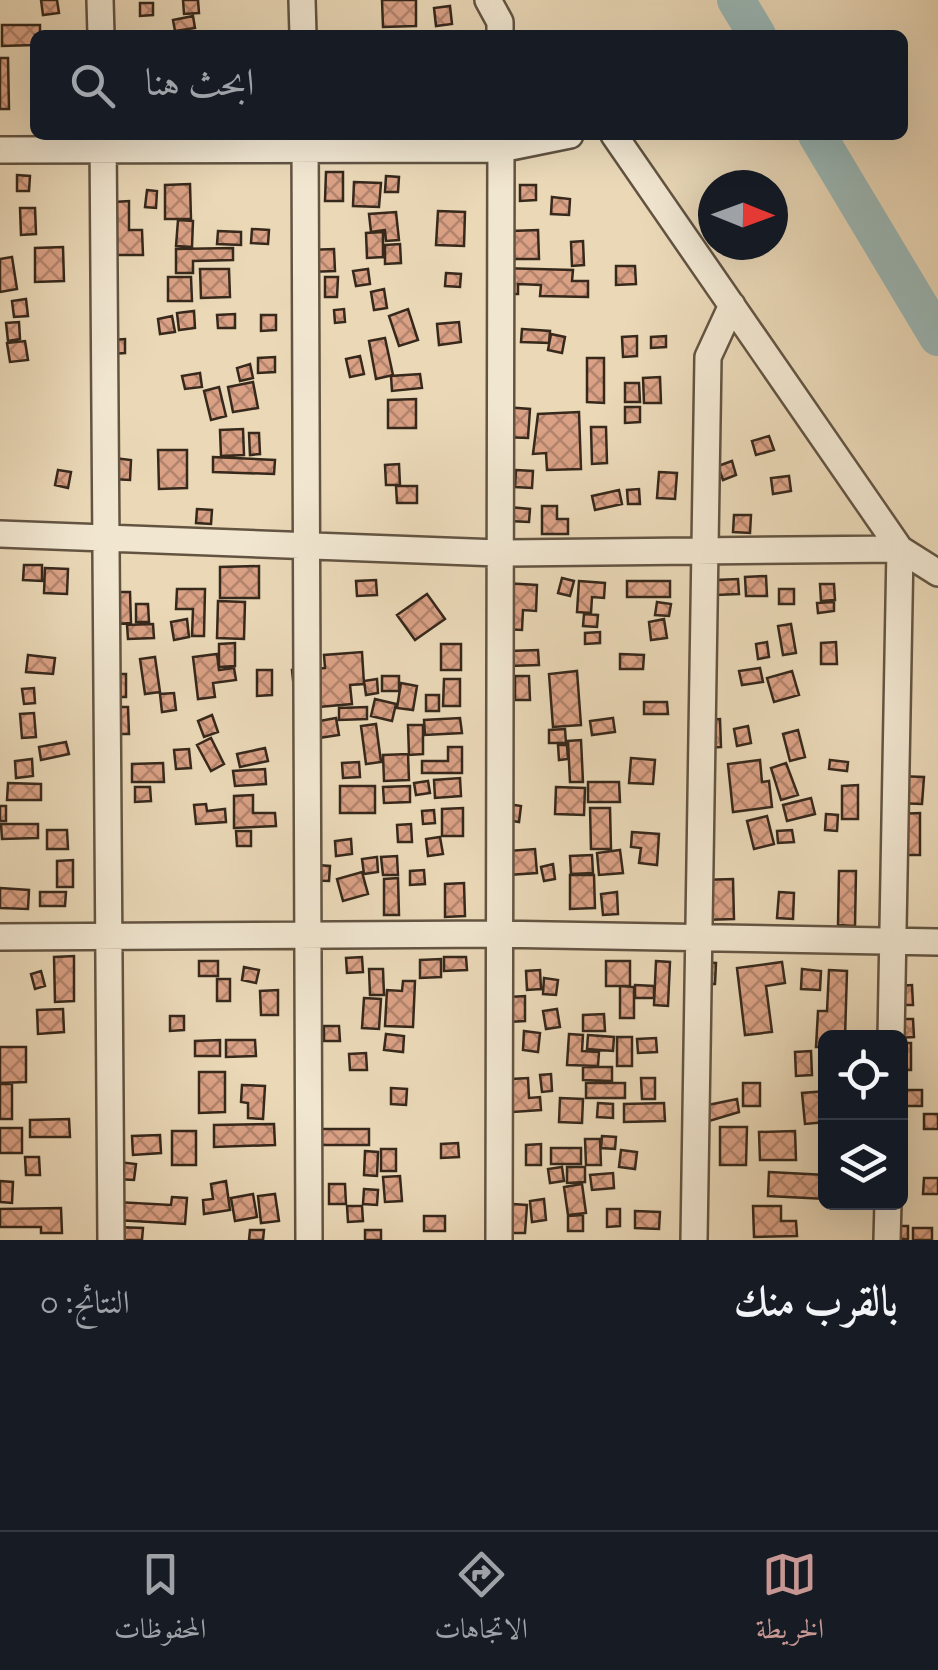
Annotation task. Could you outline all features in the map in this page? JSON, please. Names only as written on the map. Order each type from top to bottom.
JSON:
[{"type":"street","points":[[100,0],[101,30]]},
{"type":"street","points":[[302,0],[303,30]]},
{"type":"street","points":[[488,0],[500,30]]},
{"type":"street","points":[[617,140],[900,549],[938,573]]},
{"type":"street","points":[[104,142],[110,1240]]},
{"type":"street","points":[[0,150],[104,142],[501,142],[500,1240]]},
{"type":"street","points":[[305,142],[303,546],[309,1240]]},
{"type":"street","points":[[694,1240],[702,938],[708,357],[732,305]]},
{"type":"street","points":[[0,534],[498,553],[900,549]]},
{"type":"street","points":[[891,1030],[900,549]]},
{"type":"street","points":[[0,937],[499,934],[938,942]]},
{"type":"street","points":[[887,1240],[888,1210]]},
{"type":"building","points":[[41,0],[57,0],[59,13],[43,15]]},
{"type":"building","points":[[183,0],[198,0],[199,13],[184,14]]},
{"type":"building","points":[[382,0],[416,0],[416,26],[383,27]]},
{"type":"building","points":[[140,3],[153,3],[153,15],[140,16]]},
{"type":"building","points":[[450,6],[452,24],[436,26],[434,8]]},
{"type":"building","points":[[193,16],[195,28],[175,30],[173,20]]},
{"type":"building","points":[[2,25],[40,25],[40,30],[30,30],[30,45],[2,46]]},
{"type":"building","points":[[0,58],[8,58],[9,109],[0,109]]},
{"type":"building","points":[[326,172],[343,172],[343,201],[325,201]]},
{"type":"building","points":[[17,175],[30,176],[29,191],[17,191]]},
{"type":"building","points":[[386,176],[399,177],[398,192],[385,192]]},
{"type":"building","points":[[354,182],[381,183],[379,207],[353,206]]},
{"type":"building","points":[[190,184],[191,219],[165,219],[165,185]]},
{"type":"building","points":[[520,185],[536,185],[536,200],[520,201]]},
{"type":"building","points":[[147,190],[157,191],[156,208],[145,207]]},
{"type":"building","points":[[552,197],[570,199],[569,215],[551,214]]},
{"type":"building","points":[[129,201],[129,230],[142,230],[143,255],[114,255],[114,202]]},
{"type":"building","points":[[20,208],[35,208],[36,234],[21,235]]},
{"type":"building","points":[[438,211],[465,212],[464,246],[436,245]]},
{"type":"building","points":[[396,212],[399,240],[386,241],[385,230],[371,232],[369,214]]},
{"type":"building","points":[[178,220],[193,221],[192,247],[176,246]]},
{"type":"building","points":[[252,229],[269,230],[268,244],[251,243]]},
{"type":"building","points":[[538,230],[539,259],[511,259],[511,231]]},
{"type":"building","points":[[218,231],[241,232],[241,245],[217,244]]},
{"type":"building","points":[[383,232],[383,257],[367,258],[366,233]]},
{"type":"building","points":[[583,241],[584,265],[572,266],[571,242]]},
{"type":"building","points":[[400,244],[401,263],[385,264],[385,245]]},
{"type":"building","points":[[63,247],[64,281],[35,282],[35,248]]},
{"type":"building","points":[[233,248],[233,260],[193,261],[193,273],[176,273],[176,249]]},
{"type":"building","points":[[334,249],[335,271],[308,272],[308,250]]},
{"type":"building","points":[[12,257],[17,289],[0,292],[0,259]]},
{"type":"building","points":[[616,266],[635,266],[636,284],[616,285]]},
{"type":"building","points":[[503,268],[573,270],[572,281],[588,281],[588,297],[540,296],[541,285],[518,284],[518,294],[503,294]]},
{"type":"building","points":[[200,269],[229,269],[230,297],[201,298]]},
{"type":"building","points":[[368,269],[370,284],[356,286],[353,271]]},
{"type":"building","points":[[446,273],[461,274],[460,287],[445,286]]},
{"type":"building","points":[[168,277],[191,277],[192,301],[168,301]]},
{"type":"building","points":[[325,277],[338,277],[337,297],[325,297]]},
{"type":"building","points":[[384,289],[387,308],[374,310],[371,292]]},
{"type":"building","points":[[26,299],[28,316],[14,317],[12,301]]},
{"type":"building","points":[[344,309],[345,322],[335,323],[334,310]]},
{"type":"building","points":[[408,309],[418,340],[399,346],[389,316]]},
{"type":"building","points":[[194,311],[195,328],[179,330],[177,313]]},
{"type":"building","points":[[235,314],[235,328],[218,328],[217,315]]},
{"type":"building","points":[[261,315],[276,315],[276,330],[261,331]]},
{"type":"building","points":[[172,316],[175,332],[160,334],[158,319]]},
{"type":"building","points":[[19,322],[20,339],[8,341],[6,323]]},
{"type":"building","points":[[459,322],[461,342],[439,345],[437,324]]},
{"type":"building","points":[[522,329],[550,331],[549,343],[521,342]]},
{"type":"building","points":[[551,334],[565,337],[562,353],[548,350]]},
{"type":"building","points":[[637,336],[637,356],[623,357],[622,337]]},
{"type":"building","points":[[666,336],[666,347],[651,348],[651,337]]},
{"type":"building","points":[[385,338],[393,375],[376,379],[369,341]]},
{"type":"building","points":[[125,339],[125,353],[112,354],[111,340]]},
{"type":"building","points":[[25,341],[28,360],[10,362],[7,343]]},
{"type":"building","points":[[360,356],[364,374],[350,377],[346,359]]},
{"type":"building","points":[[275,357],[275,372],[258,373],[258,358]]},
{"type":"building","points":[[587,358],[604,358],[604,403],[587,402]]},
{"type":"building","points":[[250,364],[253,378],[240,381],[237,368]]},
{"type":"building","points":[[200,373],[202,387],[185,389],[182,376]]},
{"type":"building","points":[[420,374],[422,388],[392,391],[391,376]]},
{"type":"building","points":[[660,377],[661,403],[644,403],[643,378]]},
{"type":"building","points":[[253,382],[258,408],[233,412],[228,387]]},
{"type":"building","points":[[625,383],[639,383],[640,402],[625,402]]},
{"type":"building","points":[[219,387],[226,416],[211,420],[204,391]]},
{"type":"building","points":[[416,399],[416,428],[388,428],[388,400]]},
{"type":"building","points":[[504,407],[530,409],[528,438],[503,437]]},
{"type":"building","points":[[625,407],[640,407],[640,422],[625,423]]},
{"type":"building","points":[[579,412],[581,469],[547,470],[546,453],[533,454],[538,414]]},
{"type":"building","points":[[591,427],[606,427],[607,463],[592,464]]},
{"type":"building","points":[[243,429],[244,455],[221,456],[220,430]]},
{"type":"building","points":[[249,433],[259,433],[260,454],[250,455]]},
{"type":"building","points":[[769,436],[774,450],[756,455],[752,441]]},
{"type":"building","points":[[158,450],[187,450],[187,488],[159,489]]},
{"type":"building","points":[[213,457],[275,460],[274,474],[213,472]]},
{"type":"building","points":[[114,458],[131,460],[130,480],[112,479]]},
{"type":"building","points":[[732,461],[736,475],[723,480],[718,466]]},
{"type":"building","points":[[399,464],[400,485],[386,485],[385,465]]},
{"type":"building","points":[[58,470],[71,472],[68,488],[55,485]]},
{"type":"building","points":[[516,470],[533,471],[532,488],[515,487]]},
{"type":"building","points":[[659,472],[677,473],[675,499],[657,498]]},
{"type":"building","points":[[789,476],[791,491],[773,494],[771,478]]},
{"type":"building","points":[[396,486],[417,486],[417,503],[397,503]]},
{"type":"building","points":[[639,489],[640,504],[628,504],[627,490]]},
{"type":"building","points":[[619,490],[622,504],[595,510],[592,496]]},
{"type":"building","points":[[542,506],[557,506],[557,519],[568,519],[568,534],[542,534]]},
{"type":"building","points":[[509,507],[530,509],[529,522],[509,521]]},
{"type":"building","points":[[197,509],[212,510],[211,524],[196,523]]},
{"type":"building","points":[[734,515],[751,515],[750,533],[733,532]]},
{"type":"building","points":[[24,565],[42,565],[42,581],[23,580]]},
{"type":"building","points":[[259,566],[259,598],[220,598],[220,567]]},
{"type":"building","points":[[45,568],[68,569],[67,594],[44,593]]},
{"type":"building","points":[[766,576],[767,596],[746,596],[745,577]]},
{"type":"building","points":[[562,578],[574,581],[570,596],[558,593]]},
{"type":"building","points":[[738,579],[739,594],[716,595],[716,580]]},
{"type":"building","points":[[376,580],[377,595],[357,596],[356,581]]},
{"type":"building","points":[[579,581],[605,583],[604,598],[592,597],[591,613],[577,612]]},
{"type":"building","points":[[627,581],[670,581],[670,597],[627,597]]},
{"type":"building","points":[[503,583],[537,585],[536,611],[523,610],[522,630],[501,629]]},
{"type":"building","points":[[820,584],[834,584],[835,600],[821,601]]},
{"type":"building","points":[[177,589],[205,589],[204,636],[192,636],[193,609],[176,609]]},
{"type":"building","points":[[779,589],[794,589],[794,604],[779,604]]},
{"type":"building","points":[[114,592],[130,592],[131,623],[115,624]]},
{"type":"building","points":[[427,594],[445,619],[415,640],[397,615]]},
{"type":"building","points":[[218,601],[245,602],[244,639],[217,638]]},
{"type":"building","points":[[657,602],[671,604],[669,616],[655,615]]},
{"type":"building","points":[[834,602],[834,611],[818,613],[817,603]]},
{"type":"building","points":[[136,604],[148,604],[149,622],[136,622]]},
{"type":"building","points":[[584,614],[598,615],[597,627],[583,626]]},
{"type":"building","points":[[187,619],[189,637],[174,640],[171,622]]},
{"type":"building","points":[[664,619],[667,638],[651,640],[649,622]]},
{"type":"building","points":[[153,624],[154,638],[128,639],[127,625]]},
{"type":"building","points":[[791,624],[796,653],[783,655],[778,626]]},
{"type":"building","points":[[600,632],[600,643],[585,644],[585,633]]},
{"type":"building","points":[[767,642],[769,657],[758,659],[756,644]]},
{"type":"building","points":[[836,642],[837,664],[821,664],[821,643]]},
{"type":"building","points":[[235,643],[235,666],[219,667],[219,644]]},
{"type":"building","points":[[441,644],[461,644],[461,670],[441,670]]},
{"type":"building","points":[[538,650],[539,665],[506,666],[505,651]]},
{"type":"building","points":[[362,652],[364,684],[350,685],[352,704],[296,709],[292,670],[325,668],[324,655]]},
{"type":"building","points":[[217,654],[219,670],[234,668],[236,680],[213,683],[215,697],[198,699],[193,657]]},
{"type":"building","points":[[620,654],[644,655],[643,669],[620,669]]},
{"type":"building","points":[[28,655],[55,658],[53,674],[26,672]]},
{"type":"building","points":[[155,657],[160,692],[145,694],[140,659]]},
{"type":"building","points":[[760,668],[763,682],[742,685],[739,671]]},
{"type":"building","points":[[257,670],[272,670],[272,695],[257,696]]},
{"type":"building","points":[[577,671],[581,725],[553,727],[549,674]]},
{"type":"building","points":[[792,671],[799,695],[774,702],[767,678]]},
{"type":"building","points":[[113,674],[126,674],[126,697],[113,697]]},
{"type":"building","points":[[382,676],[399,676],[399,691],[382,691]]},
{"type":"building","points":[[515,676],[529,676],[530,700],[515,700]]},
{"type":"building","points":[[377,679],[378,693],[366,695],[364,681]]},
{"type":"building","points":[[444,679],[460,679],[460,706],[443,706]]},
{"type":"building","points":[[401,683],[417,686],[413,710],[397,708]]},
{"type":"building","points":[[34,688],[35,703],[24,704],[22,689]]},
{"type":"building","points":[[174,693],[176,710],[162,712],[160,694]]},
{"type":"building","points":[[426,695],[439,695],[439,711],[426,711]]},
{"type":"building","points":[[375,699],[396,704],[392,721],[371,716]]},
{"type":"building","points":[[644,702],[667,702],[668,714],[644,714]]},
{"type":"building","points":[[113,707],[128,707],[129,734],[113,734]]},
{"type":"building","points":[[367,707],[367,719],[339,720],[339,708]]},
{"type":"building","points":[[34,713],[36,737],[22,738],[20,714]]},
{"type":"building","points":[[212,715],[218,732],[204,737],[198,721]]},
{"type":"building","points":[[336,718],[339,735],[312,739],[309,723]]},
{"type":"building","points":[[460,718],[462,733],[425,735],[424,720]]},
{"type":"building","points":[[613,718],[615,732],[592,735],[590,721]]},
{"type":"building","points":[[720,719],[721,747],[704,748],[703,720]]},
{"type":"building","points":[[376,724],[381,762],[366,764],[361,726]]},
{"type":"building","points":[[408,725],[423,725],[423,754],[409,755]]},
{"type":"building","points":[[748,726],[751,743],[737,746],[734,729]]},
{"type":"building","points":[[565,729],[566,743],[549,743],[549,730]]},
{"type":"building","points":[[798,730],[805,757],[790,761],[783,734]]},
{"type":"building","points":[[211,738],[224,764],[211,771],[197,745]]},
{"type":"building","points":[[581,740],[583,782],[570,782],[568,741]]},
{"type":"building","points":[[66,742],[69,754],[41,760],[39,747]]},
{"type":"building","points":[[558,745],[567,745],[568,759],[559,760]]},
{"type":"building","points":[[448,747],[462,747],[462,773],[422,773],[422,761],[448,761]]},
{"type":"building","points":[[265,748],[268,761],[240,767],[237,754]]},
{"type":"building","points":[[189,749],[191,768],[176,769],[174,750]]},
{"type":"building","points":[[408,754],[409,780],[384,781],[383,755]]},
{"type":"building","points":[[631,758],[655,760],[653,784],[629,783]]},
{"type":"building","points":[[32,759],[33,776],[16,778],[15,761]]},
{"type":"building","points":[[760,760],[762,782],[769,781],[772,807],[733,812],[728,764]]},
{"type":"building","points":[[830,760],[848,762],[847,771],[829,769]]},
{"type":"building","points":[[359,762],[360,777],[343,778],[342,763]]},
{"type":"building","points":[[163,763],[164,782],[132,782],[132,764]]},
{"type":"building","points":[[786,763],[798,795],[781,800],[771,768]]},
{"type":"building","points":[[265,769],[266,784],[235,786],[233,771]]},
{"type":"building","points":[[897,776],[924,777],[922,804],[896,803]]},
{"type":"building","points":[[460,778],[461,796],[435,798],[434,780]]},
{"type":"building","points":[[428,781],[430,793],[416,795],[414,783]]},
{"type":"building","points":[[588,782],[619,782],[620,802],[588,802]]},
{"type":"building","points":[[8,783],[41,784],[41,800],[7,800]]},
{"type":"building","points":[[858,785],[858,819],[842,819],[842,786]]},
{"type":"building","points":[[340,786],[375,786],[375,813],[340,813]]},
{"type":"building","points":[[410,786],[410,802],[384,803],[383,787]]},
{"type":"building","points":[[135,787],[150,787],[151,801],[135,802]]},
{"type":"building","points":[[556,787],[585,788],[584,815],[555,814]]},
{"type":"building","points":[[253,795],[253,813],[275,813],[276,826],[234,828],[234,796]]},
{"type":"building","points":[[811,798],[815,814],[787,821],[783,805]]},
{"type":"building","points":[[206,804],[207,811],[225,809],[226,822],[196,824],[194,805]]},
{"type":"building","points":[[508,804],[521,806],[519,822],[506,820]]},
{"type":"building","points":[[0,806],[6,806],[6,821],[0,821]]},
{"type":"building","points":[[463,808],[463,836],[442,836],[442,809]]},
{"type":"building","points":[[590,808],[610,808],[611,849],[591,849]]},
{"type":"building","points":[[434,810],[435,823],[423,824],[422,811]]},
{"type":"building","points":[[920,813],[920,855],[897,855],[896,814]]},
{"type":"building","points":[[826,814],[838,815],[837,831],[825,830]]},
{"type":"building","points":[[767,816],[774,844],[754,849],[747,821]]},
{"type":"building","points":[[1,824],[38,824],[38,838],[2,839]]},
{"type":"building","points":[[411,824],[412,842],[398,842],[397,825]]},
{"type":"building","points":[[47,830],[67,830],[68,849],[47,849]]},
{"type":"building","points":[[792,830],[794,842],[778,843],[777,831]]},
{"type":"building","points":[[236,831],[251,831],[251,846],[237,846]]},
{"type":"building","points":[[632,832],[659,834],[657,865],[639,863],[641,848],[631,847]]},
{"type":"building","points":[[440,837],[443,854],[428,856],[426,839]]},
{"type":"building","points":[[351,839],[352,854],[336,856],[335,841]]},
{"type":"building","points":[[535,849],[537,873],[508,875],[507,851]]},
{"type":"building","points":[[620,850],[623,873],[599,875],[597,853]]},
{"type":"building","points":[[592,855],[593,873],[571,874],[570,856]]},
{"type":"building","points":[[397,856],[398,875],[383,875],[381,857]]},
{"type":"building","points":[[377,857],[378,872],[364,874],[362,859]]},
{"type":"building","points":[[73,860],[73,887],[57,887],[57,861]]},
{"type":"building","points":[[304,864],[330,866],[329,881],[303,880]]},
{"type":"building","points":[[553,864],[555,879],[544,881],[541,867]]},
{"type":"building","points":[[424,870],[425,884],[410,885],[410,871]]},
{"type":"building","points":[[839,871],[856,871],[855,926],[838,925]]},
{"type":"building","points":[[362,872],[368,894],[343,901],[337,879]]},
{"type":"building","points":[[570,875],[594,875],[595,908],[570,909]]},
{"type":"building","points":[[398,878],[399,915],[384,915],[384,879]]},
{"type":"building","points":[[733,879],[734,919],[701,920],[700,880]]},
{"type":"building","points":[[464,883],[465,916],[445,917],[445,884]]},
{"type":"building","points":[[0,888],[29,890],[28,909],[0,908]]},
{"type":"building","points":[[40,892],[66,892],[65,906],[40,906]]},
{"type":"building","points":[[617,892],[618,914],[603,915],[601,894]]},
{"type":"building","points":[[779,892],[794,893],[793,919],[777,918]]},
{"type":"building","points":[[74,956],[74,1001],[55,1002],[54,957]]},
{"type":"building","points":[[362,957],[363,972],[347,973],[346,958]]},
{"type":"building","points":[[444,957],[466,957],[467,970],[444,971]]},
{"type":"building","points":[[441,959],[441,977],[420,978],[420,960]]},
{"type":"building","points":[[199,961],[218,961],[218,976],[199,976]]},
{"type":"building","points":[[606,961],[630,961],[630,986],[606,986]]},
{"type":"building","points":[[656,961],[670,962],[668,1006],[654,1005]]},
{"type":"building","points":[[696,962],[716,963],[715,984],[695,984]]},
{"type":"building","points":[[782,962],[785,983],[766,986],[772,1032],[745,1035],[737,968]]},
{"type":"building","points":[[244,967],[259,970],[256,983],[242,980]]},
{"type":"building","points":[[369,969],[383,969],[384,995],[370,995]]},
{"type":"building","points":[[802,969],[821,971],[820,990],[801,989]]},
{"type":"building","points":[[540,970],[541,989],[527,990],[526,971]]},
{"type":"building","points":[[829,970],[847,971],[845,1030],[818,1030],[816,1047],[818,1011],[827,1011]]},
{"type":"building","points":[[41,971],[45,986],[35,989],[31,974]]},
{"type":"building","points":[[544,978],[558,980],[556,995],[543,994]]},
{"type":"building","points":[[217,979],[230,979],[230,1001],[217,1001]]},
{"type":"building","points":[[403,981],[415,981],[413,1027],[385,1026],[387,990],[402,991]]},
{"type":"building","points":[[635,985],[654,986],[654,998],[635,998]]},
{"type":"building","points":[[912,985],[913,1005],[897,1005],[896,986]]},
{"type":"building","points":[[620,986],[634,987],[634,1018],[620,1018]]},
{"type":"building","points":[[278,990],[278,1015],[261,1015],[260,991]]},
{"type":"building","points":[[525,996],[525,1021],[508,1022],[508,997]]},
{"type":"building","points":[[364,998],[381,999],[379,1029],[362,1028]]},
{"type":"building","points":[[63,1009],[64,1032],[38,1034],[37,1010]]},
{"type":"building","points":[[557,1009],[560,1027],[546,1029],[543,1011]]},
{"type":"building","points":[[604,1014],[605,1031],[583,1031],[583,1015]]},
{"type":"building","points":[[170,1016],[184,1016],[184,1030],[170,1031]]},
{"type":"building","points":[[896,1019],[913,1019],[914,1037],[908,1037],[908,1030],[897,1030]]},
{"type":"building","points":[[324,1026],[339,1026],[340,1041],[324,1041]]},
{"type":"building","points":[[524,1031],[540,1033],[538,1052],[523,1050]]},
{"type":"building","points":[[386,1034],[404,1036],[403,1052],[384,1050]]},
{"type":"building","points":[[569,1034],[583,1035],[582,1051],[599,1052],[598,1066],[567,1065]]},
{"type":"building","points":[[588,1035],[614,1037],[613,1051],[587,1049]]},
{"type":"building","points":[[617,1037],[632,1037],[632,1066],[617,1066]]},
{"type":"building","points":[[656,1038],[657,1052],[638,1053],[637,1039]]},
{"type":"building","points":[[220,1040],[220,1056],[195,1056],[195,1041]]},
{"type":"building","points":[[226,1040],[255,1040],[256,1056],[226,1057]]},
{"type":"building","points":[[908,1043],[911,1043],[908,1070]]},
{"type":"building","points":[[0,1047],[26,1047],[26,1082],[0,1083]]},
{"type":"building","points":[[811,1051],[812,1075],[796,1076],[795,1052]]},
{"type":"building","points":[[366,1053],[367,1070],[350,1070],[349,1054]]},
{"type":"building","points":[[583,1067],[612,1067],[612,1081],[583,1080]]},
{"type":"building","points":[[199,1072],[225,1072],[225,1112],[199,1113]]},
{"type":"building","points":[[551,1074],[552,1091],[542,1092],[540,1075]]},
{"type":"building","points":[[528,1078],[529,1098],[540,1097],[541,1110],[513,1112],[511,1079]]},
{"type":"building","points":[[641,1078],[655,1078],[655,1099],[642,1099]]},
{"type":"building","points":[[586,1083],[625,1083],[625,1098],[586,1098]]},
{"type":"building","points":[[743,1083],[760,1083],[760,1106],[743,1106]]},
{"type":"building","points":[[0,1084],[12,1084],[12,1119],[0,1119]]},
{"type":"building","points":[[242,1085],[265,1086],[263,1119],[248,1118],[248,1103],[241,1102]]},
{"type":"building","points":[[391,1088],[407,1089],[406,1105],[391,1104]]},
{"type":"building","points":[[908,1090],[922,1090],[922,1106],[908,1106]]},
{"type":"building","points":[[818,1092],[818,1123],[805,1124],[802,1093]]},
{"type":"building","points":[[560,1098],[583,1099],[582,1123],[559,1122]]},
{"type":"building","points":[[737,1099],[739,1112],[706,1122],[703,1106]]},
{"type":"building","points":[[598,1103],[613,1104],[613,1118],[597,1117]]},
{"type":"building","points":[[664,1103],[665,1121],[624,1122],[624,1104]]},
{"type":"building","points":[[924,1114],[938,1114],[938,1129],[924,1129]]},
{"type":"building","points":[[69,1119],[70,1137],[30,1137],[30,1120]]},
{"type":"building","points":[[274,1124],[275,1145],[214,1147],[214,1125]]},
{"type":"building","points":[[720,1127],[747,1127],[746,1165],[720,1165]]},
{"type":"building","points":[[0,1128],[22,1128],[22,1153],[0,1153]]},
{"type":"building","points":[[301,1129],[369,1129],[369,1145],[301,1145]]},
{"type":"building","points":[[172,1131],[196,1131],[196,1165],[172,1165]]},
{"type":"building","points":[[795,1131],[796,1160],[760,1160],[759,1132]]},
{"type":"building","points":[[160,1135],[161,1153],[133,1155],[132,1136]]},
{"type":"building","points":[[602,1136],[616,1137],[615,1149],[601,1148]]},
{"type":"building","points":[[585,1139],[600,1139],[601,1165],[586,1165]]},
{"type":"building","points":[[458,1143],[459,1157],[441,1158],[441,1144]]},
{"type":"building","points":[[541,1144],[541,1165],[526,1165],[526,1145]]},
{"type":"building","points":[[551,1148],[581,1148],[581,1164],[551,1164]]},
{"type":"building","points":[[381,1149],[396,1149],[396,1171],[381,1171]]},
{"type":"building","points":[[621,1150],[637,1152],[635,1169],[619,1167]]},
{"type":"building","points":[[365,1151],[378,1152],[377,1176],[364,1175]]},
{"type":"building","points":[[25,1157],[39,1157],[40,1175],[26,1175]]},
{"type":"building","points":[[118,1162],[136,1164],[134,1180],[117,1179]]},
{"type":"building","points":[[562,1167],[564,1181],[550,1183],[548,1169]]},
{"type":"building","points":[[567,1167],[585,1167],[585,1182],[567,1183]]},
{"type":"building","points":[[769,1172],[818,1175],[818,1199],[768,1196]]},
{"type":"building","points":[[613,1173],[614,1188],[592,1190],[590,1175]]},
{"type":"building","points":[[400,1176],[402,1201],[385,1202],[383,1177]]},
{"type":"building","points":[[924,1178],[938,1178],[938,1194],[923,1194]]},
{"type":"building","points":[[0,1181],[13,1182],[12,1203],[0,1202]]},
{"type":"building","points":[[226,1181],[230,1210],[204,1214],[203,1200],[213,1199],[211,1184]]},
{"type":"building","points":[[329,1184],[345,1184],[346,1204],[329,1204]]},
{"type":"building","points":[[582,1184],[586,1213],[568,1215],[564,1187]]},
{"type":"building","points":[[364,1189],[378,1190],[377,1205],[363,1204]]},
{"type":"building","points":[[253,1194],[257,1217],[235,1221],[231,1198]]},
{"type":"building","points":[[275,1194],[279,1221],[261,1223],[258,1196]]},
{"type":"building","points":[[172,1197],[187,1198],[185,1224],[116,1220],[117,1202],[171,1205]]},
{"type":"building","points":[[544,1199],[546,1220],[532,1222],[530,1201]]},
{"type":"building","points":[[512,1204],[527,1205],[525,1233],[510,1233]]},
{"type":"building","points":[[347,1206],[362,1206],[363,1221],[348,1222]]},
{"type":"building","points":[[753,1206],[781,1206],[781,1221],[796,1221],[797,1236],[754,1237]]},
{"type":"building","points":[[61,1208],[62,1233],[41,1233],[41,1227],[0,1227],[0,1209]]},
{"type":"building","points":[[607,1209],[620,1209],[620,1226],[607,1227]]},
{"type":"building","points":[[635,1211],[660,1212],[659,1229],[635,1228]]},
{"type":"building","points":[[583,1215],[583,1231],[568,1231],[568,1216]]},
{"type":"building","points":[[424,1216],[445,1216],[445,1231],[424,1231]]},
{"type":"building","points":[[896,1226],[908,1226],[908,1239],[896,1239]]},
{"type":"building","points":[[117,1227],[143,1228],[142,1240],[116,1240]]},
{"type":"building","points":[[913,1228],[932,1228],[932,1240],[913,1240]]},
{"type":"building","points":[[250,1230],[264,1230],[263,1240],[249,1240]]},
{"type":"building","points":[[365,1230],[381,1230],[381,1240],[365,1240]]},
{"type":"waterway","points":[[736,0],[754,30]]},
{"type":"waterway","points":[[820,140],[938,337]]}]
